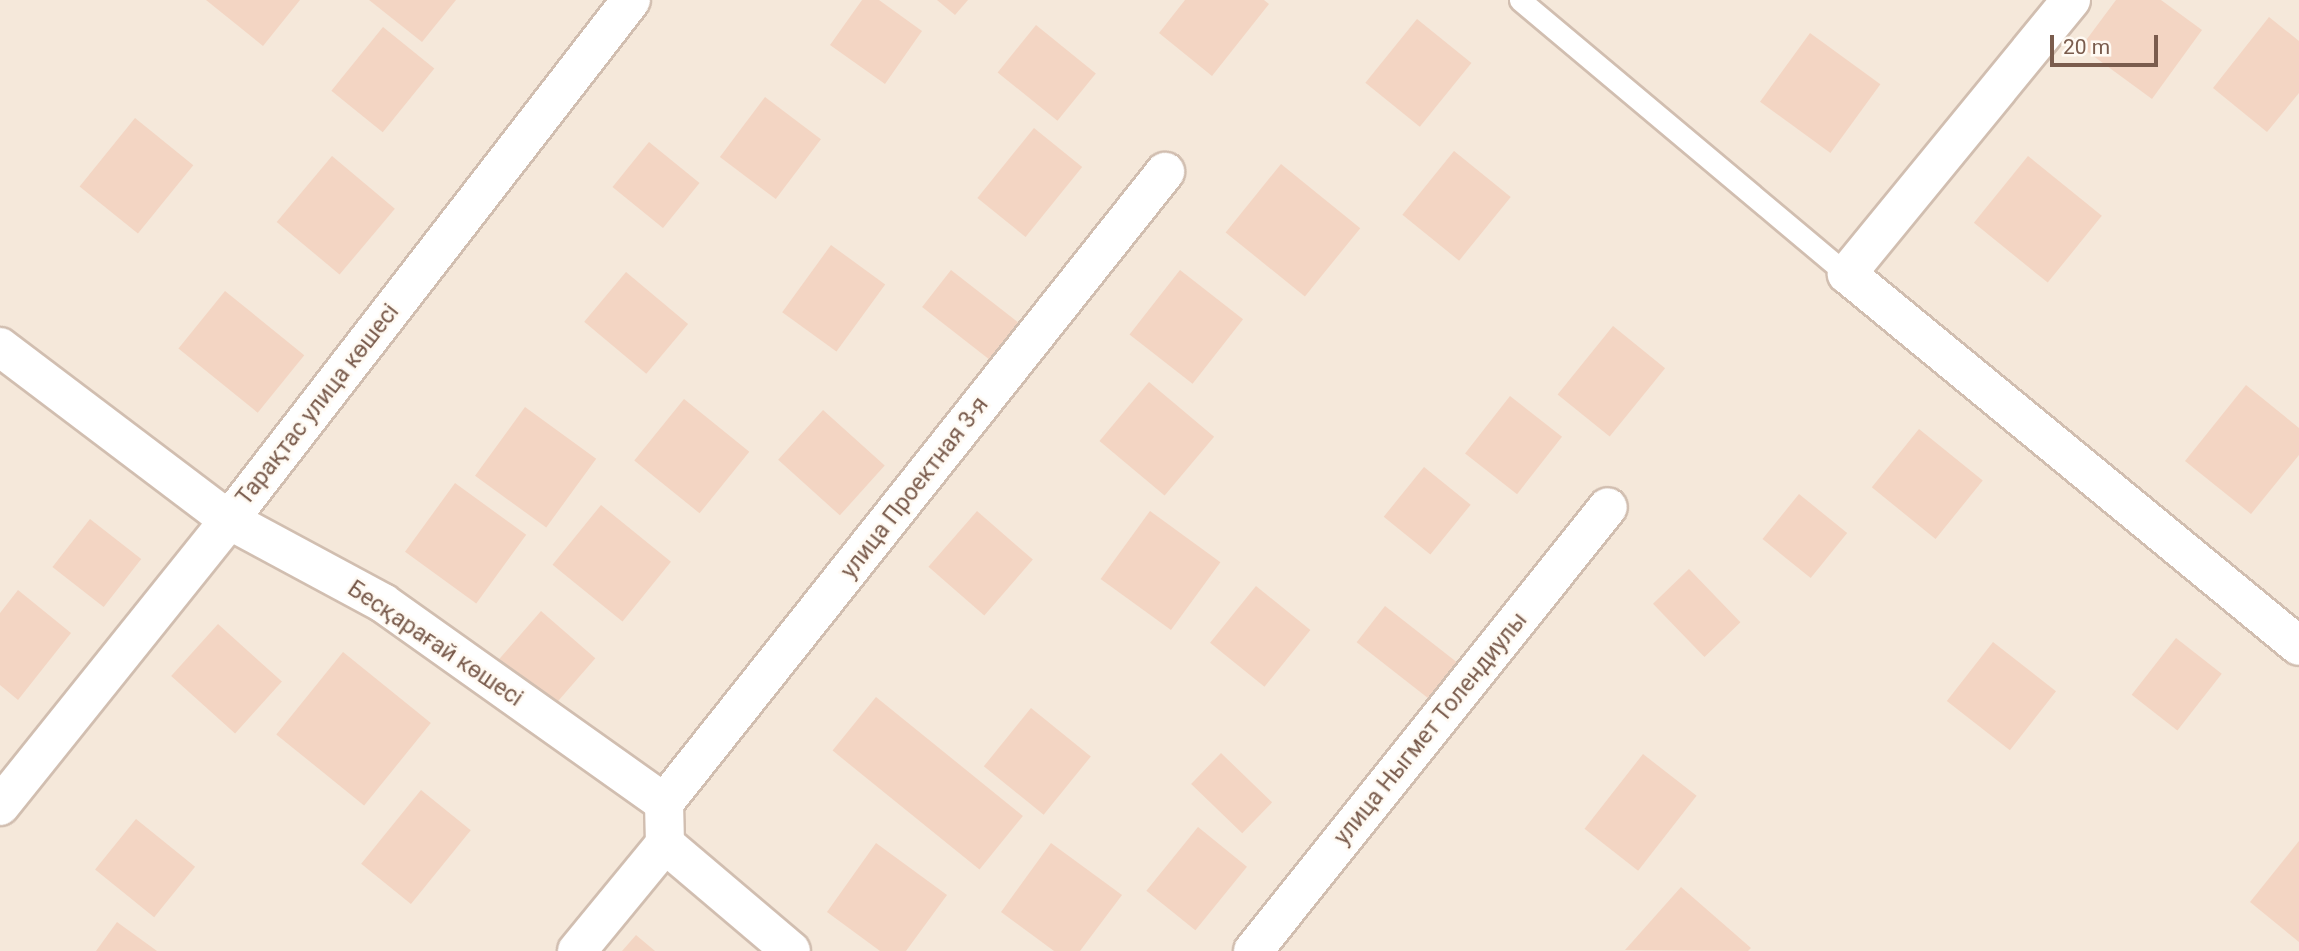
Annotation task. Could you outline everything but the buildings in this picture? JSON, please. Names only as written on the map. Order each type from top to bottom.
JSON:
[{"type":"street","name":"Тарақтас улица көшесі","points":[[0,806],[229,520],[631,0]]},
{"type":"street","points":[[2071,0],[1847,274],[2299,646]]},
{"type":"street","name":"улица Проектная 3-я","points":[[664,803],[1165,172]]},
{"type":"street","name":"Бесқарағай көшесі","points":[[0,347],[229,520],[383,603],[664,803]]},
{"type":"street","name":"улица Ныгмет Толендиулы","points":[[1253,951],[1608,507]]},
{"type":"street","points":[[577,951],[665,844],[664,803]]},
{"type":"street","points":[[665,844],[792,951]]},
{"type":"lane","points":[[1520,0],[1847,274]]},
{"type":"shaded area","points":[[0,0],[2299,0],[2299,951],[0,951]]}]
